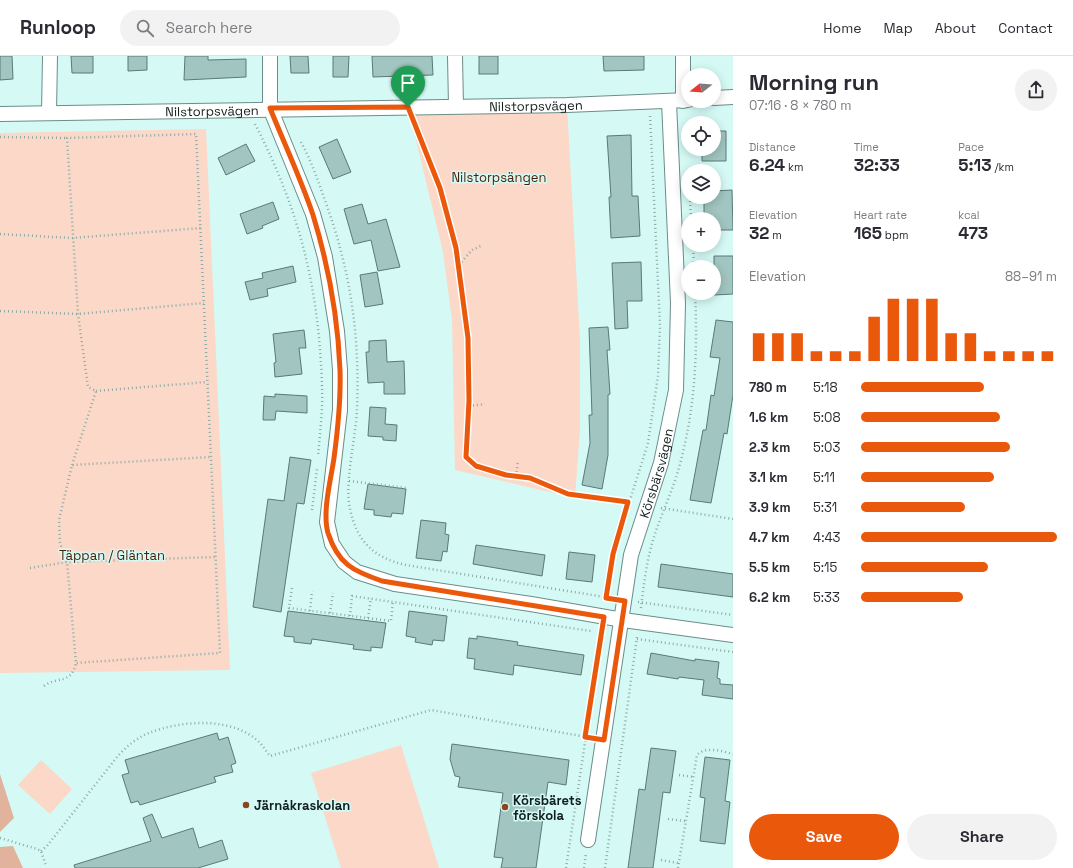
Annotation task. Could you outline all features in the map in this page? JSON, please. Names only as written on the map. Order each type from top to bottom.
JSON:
[{"type":"street","points":[[49,112],[50,56]]},
{"type":"street","points":[[270,56],[270,108],[312,214],[325,257],[337,330],[340,370],[340,410],[326,517],[328,531],[338,554],[352,569],[382,581],[623,620],[733,635]]},
{"type":"street","points":[[455,56],[456,106]]},
{"type":"street","points":[[683,56],[684,68]]},
{"type":"street","points":[[721,98],[733,97]]},
{"type":"street","name":"Nilstorpsvägen","points":[[0,114],[681,101]]},
{"type":"street","name":"Körsbärsvägen","points":[[588,840],[623,620],[631,555],[661,463],[676,390],[678,303],[669,102]]},
{"type":"path","points":[[566,868],[613,554],[628,502],[648,443],[658,376],[660,326],[649,102]]},
{"type":"path","points":[[408,107],[440,188],[450,221],[459,266],[468,338],[469,406],[466,457],[476,466],[530,478],[568,494],[628,502]]},
{"type":"path","points":[[242,109],[253,121],[284,185],[311,272],[318,325],[322,387],[318,457]]},
{"type":"path","points":[[0,136],[67,138],[196,134],[220,653],[76,663]]},
{"type":"path","points":[[67,138],[72,238],[78,314],[88,387],[96,391],[207,382]]},
{"type":"path","points":[[300,140],[309,156],[331,216],[348,275],[353,310],[358,383],[357,419],[349,481],[350,510],[361,537],[372,550],[388,561],[625,601],[733,615]]},
{"type":"path","points":[[0,234],[72,238],[201,228]]},
{"type":"path","points":[[459,266],[472,250],[483,245]]},
{"type":"path","points":[[605,868],[648,562],[655,535],[678,472],[690,418],[697,351],[695,300]]},
{"type":"path","points":[[0,311],[78,314],[204,303]]},
{"type":"path","points":[[44,686],[47,683],[63,680],[74,672],[76,663],[68,562],[60,543],[59,520],[72,465],[96,391]]},
{"type":"path","points":[[469,406],[485,404]]},
{"type":"path","points":[[72,465],[211,457]]},
{"type":"path","points":[[516,476],[518,461]]},
{"type":"path","points":[[312,510],[317,464]]},
{"type":"path","points":[[349,481],[407,488]]},
{"type":"path","points":[[664,509],[733,519]]},
{"type":"path","points":[[30,568],[68,562],[215,557]]},
{"type":"path","points":[[292,588],[289,608],[350,616],[391,621],[393,601]]},
{"type":"path","points":[[310,610],[312,591]]},
{"type":"path","points":[[330,613],[333,593]]},
{"type":"path","points":[[350,616],[352,596],[733,652]]},
{"type":"path","points":[[368,618],[371,598]]},
{"type":"path","points":[[41,852],[117,756],[128,745],[162,728],[205,723],[225,725],[251,737],[260,744],[270,756],[431,710],[604,740]]},
{"type":"path","points":[[678,868],[697,755],[700,751],[707,750],[733,754]]},
{"type":"path","points":[[679,775],[693,777]]},
{"type":"path","points":[[668,819],[685,821]]},
{"type":"path","points":[[0,839],[37,849],[41,852],[46,866]]},
{"type":"path","points":[[661,860],[678,863]]},
{"type":"green space","name":"Nilstorpsängen","points":[[567,105],[580,339],[580,428],[575,498],[455,470],[452,320],[443,252],[408,107]]},
{"type":"green space","name":"Täppan / Gläntan","points":[[206,129],[230,670],[0,673],[0,133]]},
{"type":"green space","points":[[401,745],[439,868],[341,868],[311,773]]},
{"type":"green space","points":[[41,760],[72,789],[50,814],[18,785]]},
{"type":"shaded area","points":[[0,774],[14,818],[0,832]]},
{"type":"shaded area","points":[[13,846],[23,868],[0,868],[0,847]]},
{"type":"building","points":[[0,56],[12,56],[13,79],[0,80]]},
{"type":"building","points":[[71,56],[93,56],[93,73],[72,73]]},
{"type":"building","points":[[128,56],[147,56],[147,70],[128,71]]},
{"type":"building","points":[[185,56],[208,56],[208,60],[246,59],[246,77],[184,80]]},
{"type":"building","points":[[290,56],[308,56],[309,73],[291,73]]},
{"type":"building","points":[[333,56],[349,56],[348,77],[333,77]]},
{"type":"building","points":[[372,56],[432,56],[433,75],[373,77]]},
{"type":"building","points":[[479,56],[498,56],[498,74],[479,74]]},
{"type":"building","points":[[603,56],[644,56],[644,70],[604,71]]},
{"type":"building","points":[[721,131],[726,131],[726,161],[702,161],[702,156],[721,156]]},
{"type":"building","points":[[631,135],[632,196],[638,196],[640,236],[611,238],[609,197],[611,197],[607,136]]},
{"type":"building","points":[[337,139],[351,172],[333,179],[319,147]]},
{"type":"building","points":[[246,144],[255,161],[226,175],[218,158]]},
{"type":"building","points":[[732,190],[733,230],[721,230],[721,212],[704,212],[704,204],[721,204],[721,191]]},
{"type":"building","points":[[273,202],[279,219],[262,226],[263,228],[247,234],[240,214]]},
{"type":"building","points":[[362,204],[368,224],[386,219],[400,267],[378,271],[371,240],[354,244],[344,209]]},
{"type":"building","points":[[714,256],[733,256],[733,294],[721,295],[721,260],[714,260]]},
{"type":"building","points":[[641,262],[642,301],[627,301],[628,328],[615,329],[612,263]]},
{"type":"building","points":[[293,266],[296,282],[267,289],[268,296],[250,300],[245,282],[263,278],[262,273]]},
{"type":"building","points":[[377,272],[383,304],[365,307],[360,275]]},
{"type":"building","points":[[716,320],[733,322],[733,395],[727,434],[724,433],[711,503],[690,500],[703,430],[706,430],[711,395],[714,396],[720,358],[710,357]]},
{"type":"building","points":[[608,327],[610,350],[607,350],[610,394],[608,395],[608,455],[602,489],[582,485],[590,443],[589,415],[592,415],[589,328]]},
{"type":"building","points":[[304,330],[306,348],[299,348],[302,374],[275,377],[274,363],[276,362],[273,334]]},
{"type":"building","points":[[386,340],[387,362],[404,361],[405,394],[384,394],[384,382],[368,383],[366,352],[369,352],[369,341]]},
{"type":"building","points":[[275,394],[307,396],[307,413],[276,411],[275,420],[263,420],[264,396],[275,397]]},
{"type":"building","points":[[370,407],[386,408],[385,424],[397,425],[396,441],[383,440],[383,437],[368,436]]},
{"type":"building","points":[[290,457],[311,460],[304,504],[297,503],[281,612],[253,607],[268,499],[284,501]]},
{"type":"building","points":[[368,484],[406,489],[403,514],[392,513],[391,517],[374,515],[374,510],[364,509]]},
{"type":"building","points":[[421,520],[446,523],[445,534],[449,535],[447,552],[443,551],[441,561],[416,558]]},
{"type":"building","points":[[476,545],[545,555],[542,576],[473,564]]},
{"type":"building","points":[[569,552],[595,555],[592,582],[566,579]]},
{"type":"building","points":[[661,564],[733,574],[733,597],[658,587]]},
{"type":"building","points":[[288,611],[386,623],[382,648],[371,647],[371,651],[353,649],[354,645],[312,639],[311,644],[294,642],[294,637],[284,636]]},
{"type":"building","points":[[409,611],[447,616],[444,641],[433,640],[432,645],[415,642],[416,638],[406,636]]},
{"type":"building","points":[[477,636],[518,642],[517,645],[584,655],[581,675],[514,665],[513,675],[474,669],[475,659],[467,658],[469,638],[477,639]]},
{"type":"building","points":[[651,653],[695,661],[695,659],[719,662],[717,678],[720,679],[720,684],[733,685],[733,699],[702,695],[704,680],[679,677],[678,679],[647,674]]},
{"type":"building","points":[[217,733],[219,740],[228,737],[236,763],[231,765],[233,772],[214,777],[216,782],[140,805],[138,801],[131,803],[122,775],[129,773],[125,760]]},
{"type":"building","points":[[452,744],[569,760],[566,785],[548,782],[536,868],[501,868],[503,858],[494,857],[503,793],[458,787],[460,777],[455,776],[450,759]]},
{"type":"building","points":[[651,748],[676,751],[670,793],[663,792],[653,868],[628,868],[639,789],[645,790]]},
{"type":"building","points":[[705,757],[730,760],[725,801],[730,802],[725,844],[700,841],[705,798],[700,797]]},
{"type":"building","points":[[152,814],[162,838],[193,828],[199,848],[222,840],[228,859],[198,868],[75,868],[74,865],[151,841],[143,818]]},
{"type":"place","name":"Järnåkraskolan","points":[[246,805]]},
{"type":"place","name":"Körsbärets förskola","points":[[505,807]]},
{"type":"route","points":[[408,107],[440,188],[456,248],[468,338],[469,401],[465,449],[466,457],[470,463],[476,466],[506,475],[530,478],[568,494],[628,502],[613,554],[606,598],[625,601],[604,740],[585,737],[604,617],[382,581],[352,569],[344,562],[332,544],[328,531],[326,512],[340,410],[340,370],[337,330],[325,257],[312,214],[270,108],[408,107]]}]
